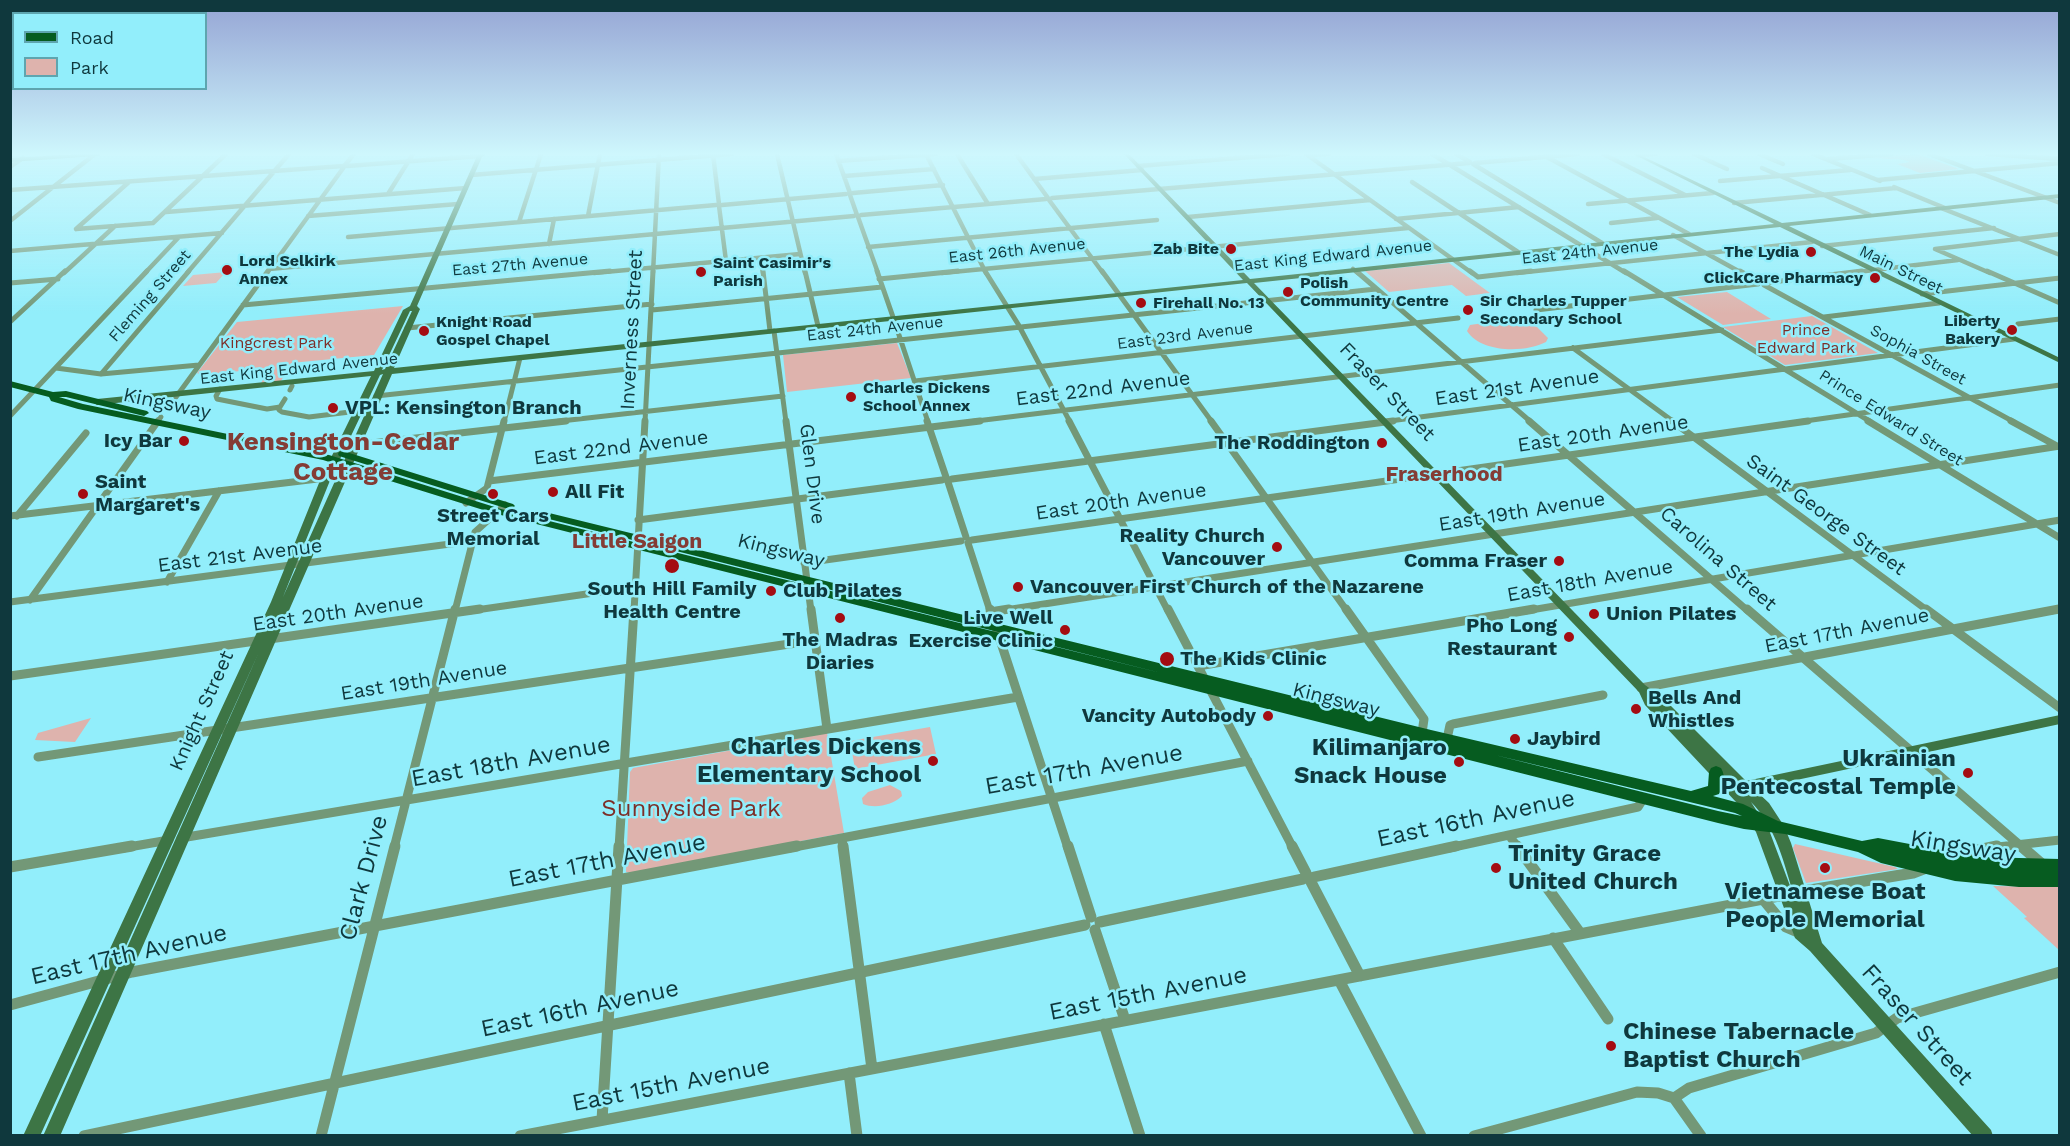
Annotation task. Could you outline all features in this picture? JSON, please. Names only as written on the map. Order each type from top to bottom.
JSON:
[{"type":"main road","name":"Knight Street","points":[[31,1136],[173,840],[298,565],[374,375],[407,310],[413,307],[457,207]]},
{"type":"main road","name":"Fraser Street","points":[[1178,207],[1641,688],[1658,700],[1764,807],[1777,826],[1800,933],[1815,946],[1985,1136]]},
{"type":"main road","name":"Main Street","points":[[1743,207],[2060,361]]},
{"type":"main road","name":"East King Edward Avenue","points":[[97,402],[386,374],[1353,269],[1961,207]]},
{"type":"main road","name":"Knight Street","points":[[298,565],[326,478],[354,445],[416,309],[413,307]]},
{"type":"main road","name":"East King Edward Avenue","points":[[219,391],[291,388],[374,375]]},
{"type":"main road","name":"Kingsway","points":[[10,384],[53,395],[66,394],[108,404],[159,420]]},
{"type":"main road","name":"Kingsway","points":[[53,395],[54,399],[81,407],[159,420],[342,458],[501,508],[1209,685],[1643,799],[1744,824],[1757,820]]},
{"type":"main road","name":"East King Edward Avenue","points":[[81,407],[177,395]]},
{"type":"main road","name":"Kingsway","points":[[1209,685],[1738,808],[1757,820],[1862,847],[1881,857],[1926,868],[1982,877],[2055,873]]},
{"type":"main road","name":"Fraser Street","points":[[1641,688],[1649,702],[1716,772],[1757,820],[1814,938],[1815,946]]},
{"type":"main road","points":[[1744,786],[2060,719]]},
{"type":"main road","points":[[1691,797],[1714,790],[1716,772]]},
{"type":"main road","name":"Knight Street","points":[[51,1136],[122,974],[173,840]]},
{"type":"main road","name":"Kingsway","points":[[1862,847],[1878,844],[1951,860],[2055,873]]},
{"type":"street","points":[[10,221],[27,207]]},
{"type":"street","points":[[100,207],[76,229],[153,223],[171,207]]},
{"type":"street","points":[[166,212],[217,207]]},
{"type":"street","name":"Fleming Street","points":[[101,374],[243,207]]},
{"type":"street","points":[[177,395],[315,207]]},
{"type":"street","points":[[308,216],[415,207]]},
{"type":"street","points":[[519,222],[523,207]]},
{"type":"street","points":[[588,216],[590,207]]},
{"type":"street","points":[[348,237],[688,207]]},
{"type":"street","points":[[719,207],[726,261]]},
{"type":"street","points":[[790,207],[818,326]]},
{"type":"street","points":[[854,207],[915,381],[1125,1020]]},
{"type":"street","points":[[269,269],[949,207]]},
{"type":"street","points":[[954,207],[1002,303],[1010,309],[1020,327],[1121,518],[1360,976]]},
{"type":"street","points":[[1055,207],[1162,352],[1422,716],[1424,719],[1422,733]]},
{"type":"street","points":[[1188,217],[1290,207]]},
{"type":"street","points":[[1380,207],[1451,259]]},
{"type":"street","points":[[1451,207],[1518,252]]},
{"type":"street","points":[[1396,219],[1514,207]]},
{"type":"street","name":"Prince Edward Street","points":[[1520,207],[2060,537]]},
{"type":"street","points":[[1544,207],[1602,243]]},
{"type":"street","points":[[1639,207],[1689,234]]},
{"type":"street","points":[[1852,207],[1870,215]]},
{"type":"street","points":[[1944,207],[2060,255]]},
{"type":"street","name":"Inverness Street","points":[[602,1120],[657,210]]},
{"type":"street","points":[[1611,223],[1659,218]]},
{"type":"street","points":[[549,244],[554,219]]},
{"type":"street","points":[[868,247],[1157,220]]},
{"type":"street","points":[[10,322],[115,226]]},
{"type":"street","name":"East 26th Avenue","points":[[879,279],[1408,228]]},
{"type":"street","points":[[1822,246],[1994,228]]},
{"type":"street","points":[[10,251],[222,233]]},
{"type":"street","points":[[2060,234],[1935,249],[2060,303]]},
{"type":"street","name":"Sophia Street","points":[[1673,236],[2059,447]]},
{"type":"street","points":[[10,416],[179,237]]},
{"type":"street","name":"East 24th Avenue","points":[[1451,259],[1478,277],[1812,242]]},
{"type":"street","name":"East 27th Avenue","points":[[243,305],[800,254]]},
{"type":"street","name":"Glen Drive","points":[[761,258],[765,299],[777,353],[827,729]]},
{"type":"street","points":[[1536,310],[1958,260]]},
{"type":"street","name":"Carolina Street","points":[[1353,269],[2055,873]]},
{"type":"street","points":[[1922,294],[2060,278]]},
{"type":"street","points":[[10,283],[58,279]]},
{"type":"street","points":[[407,328],[765,299],[882,287]]},
{"type":"street","name":"East 24th Avenue","points":[[376,396],[1376,289]]},
{"type":"street","points":[[1823,317],[1940,303]]},
{"type":"street","name":"East 23rd Avenue","points":[[915,381],[1458,318]]},
{"type":"street","points":[[2018,324],[2060,319]]},
{"type":"street","name":"East 22nd Avenue","points":[[489,481],[1722,330]]},
{"type":"street","name":"East 21st Avenue","points":[[638,520],[2014,339]]},
{"type":"street","name":"Saint George Street","points":[[1573,348],[2060,708]]},
{"type":"street","points":[[471,500],[486,489],[489,481],[520,358]]},
{"type":"street","points":[[56,368],[101,374],[199,365]]},
{"type":"street","name":"East 20th Avenue","points":[[804,563],[2060,385]]},
{"type":"street","points":[[219,391],[215,398],[217,399],[267,409],[280,407]]},
{"type":"street","points":[[354,445],[783,396]]},
{"type":"street","points":[[285,399],[279,410],[306,417],[358,411]]},
{"type":"street","points":[[30,600],[159,420]]},
{"type":"street","points":[[14,516],[86,433]]},
{"type":"street","name":"East 19th Avenue","points":[[990,612],[2059,447]]},
{"type":"street","points":[[14,516],[326,478]]},
{"type":"street","points":[[167,582],[219,491]]},
{"type":"street","name":"Clark Drive","points":[[321,1136],[473,541],[479,527],[501,508]]},
{"type":"street","name":"East 18th Avenue","points":[[1198,666],[2060,520]]},
{"type":"street","name":"East 21st Avenue","points":[[10,602],[473,541]]},
{"type":"street","name":"East 20th Avenue","points":[[10,676],[635,587]]},
{"type":"street","name":"East 17th Avenue","points":[[1641,688],[2060,609]]},
{"type":"street","name":"East 19th Avenue","points":[[38,757],[223,731],[816,640]]},
{"type":"street","points":[[1447,739],[1450,725],[1604,695]]},
{"type":"street","name":"East 18th Avenue","points":[[10,867],[1018,697]]},
{"type":"street","name":"East 17th Avenue","points":[[10,1005],[122,974],[1248,762]]},
{"type":"street","name":"East 16th Avenue","points":[[84,1136],[1509,835],[1638,807],[1643,799]]},
{"type":"street","points":[[1509,835],[1580,933]]},
{"type":"street","points":[[842,838],[872,1069]]},
{"type":"street","points":[[1951,860],[1954,855],[2008,844],[2060,840]]},
{"type":"street","name":"East 15th Avenue","points":[[520,1136],[1553,938],[1913,873],[1926,868]]},
{"type":"street","points":[[1763,899],[1786,927],[1800,933]]},
{"type":"street","points":[[1553,938],[1608,1019]]},
{"type":"street","points":[[1674,1098],[1689,1088],[1876,1033],[1897,1018],[2060,972]]},
{"type":"street","points":[[1339,980],[1421,1136]]},
{"type":"street","points":[[1104,1024],[1140,1136]]},
{"type":"street","points":[[849,1073],[857,1136]]},
{"type":"street","points":[[1474,1136],[1638,1092],[1658,1093],[1674,1098],[1701,1136]]},
{"type":"green space","points":[[1449,263],[1490,293],[1466,296],[1452,285],[1389,292],[1365,271]]},
{"type":"green space","points":[[226,272],[216,283],[183,286],[193,275]]},
{"type":"green space","points":[[1727,292],[1771,319],[1723,325],[1677,297]]},
{"type":"green space","name":"Kingcrest Park","points":[[403,306],[374,355],[291,363],[281,381],[261,383],[270,368],[201,375],[197,373],[237,322]]},
{"type":"green space","name":"Prince Edward Park","points":[[1812,316],[1878,353],[1785,365],[1723,327]]},
{"type":"green space","points":[[1524,317],[1526,319],[1520,320],[1537,327],[1548,338],[1546,342],[1527,348],[1504,349],[1482,344],[1467,331],[1470,325]]},
{"type":"green space","points":[[897,343],[911,378],[787,392],[783,355]]},
{"type":"green space","points":[[91,718],[75,742],[35,740],[38,733]]},
{"type":"green space","points":[[930,727],[936,754],[855,769],[850,741]]},
{"type":"green space","name":"Sunnyside Park","points":[[827,733],[844,833],[631,873],[626,872],[630,772],[633,768]]},
{"type":"green space","points":[[890,785],[901,791],[902,796],[889,804],[878,806],[863,804],[862,798],[868,792]]},
{"type":"green space","points":[[1795,844],[1898,869],[1806,883],[1793,848]]},
{"type":"green space","points":[[1993,886],[2059,887],[2059,950],[2024,918],[2027,917]]},
{"type":"place","name":"Zab Bite","points":[[1231,249]]},
{"type":"place","name":"The Lydia","points":[[1811,252]]},
{"type":"place","name":"Lord Selkirk Annex","points":[[227,270]]},
{"type":"place","name":"Saint Casimir's Parish","points":[[701,272]]},
{"type":"place","name":"ClickCare Pharmacy","points":[[1875,278]]},
{"type":"place","name":"Polish Community Centre","points":[[1288,292]]},
{"type":"place","name":"Firehall No. 13","points":[[1141,303]]},
{"type":"place","name":"Sir Charles Tupper Secondary School","points":[[1468,310]]},
{"type":"place","name":"Liberty Bakery","points":[[2012,330]]},
{"type":"place","name":"Knight Road Gospel Chapel","points":[[424,331]]},
{"type":"place","name":"Charles Dickens School Annex","points":[[851,397]]},
{"type":"place","name":"VPL: Kensington Branch","points":[[333,408]]},
{"type":"place","name":"Icy Bar","points":[[184,441]]},
{"type":"place","name":"The Roddington","points":[[1382,443]]},
{"type":"place","name":"All Fit","points":[[553,492]]},
{"type":"place","name":"Saint Margaret's","points":[[83,494]]},
{"type":"place","name":"Street Cars Memorial","points":[[493,494]]},
{"type":"place","name":"Reality Church Vancouver","points":[[1277,547]]},
{"type":"place","name":"Comma Fraser","points":[[1559,561]]},
{"type":"place","name":"South Hill Family Health Centre","points":[[672,566]]},
{"type":"place","name":"Vancouver First Church of the Nazarene","points":[[1018,587]]},
{"type":"place","name":"Club Pilates","points":[[771,591]]},
{"type":"place","name":"Union Pilates","points":[[1594,614]]},
{"type":"place","name":"The Madras Diaries","points":[[840,618]]},
{"type":"place","name":"Live Well Exercise Clinic","points":[[1065,630]]},
{"type":"place","name":"Pho Long Restaurant","points":[[1569,637]]},
{"type":"place","name":"The Kids Clinic","points":[[1167,659]]},
{"type":"place","name":"Bells And Whistles","points":[[1636,709]]},
{"type":"place","name":"Vancity Autobody","points":[[1268,716]]},
{"type":"place","name":"Jaybird","points":[[1515,739]]},
{"type":"place","name":"Charles Dickens Elementary School","points":[[933,761]]},
{"type":"place","name":"Kilimanjaro Snack House","points":[[1459,762]]},
{"type":"place","name":"Ukrainian Pentecostal Temple","points":[[1968,773]]},
{"type":"place","name":"Trinity Grace United Church","points":[[1496,868]]},
{"type":"place","name":"Vietnamese Boat People Memorial","points":[[1825,868]]},
{"type":"place","name":"Chinese Tabernacle Baptist Church","points":[[1611,1046]]},
{"type":"district","name":"Kensington-Cedar Cottage","points":[[343,457]]},
{"type":"district","name":"Fraserhood","points":[[1444,475]]},
{"type":"district","name":"Little Saigon","points":[[637,542]]}]
